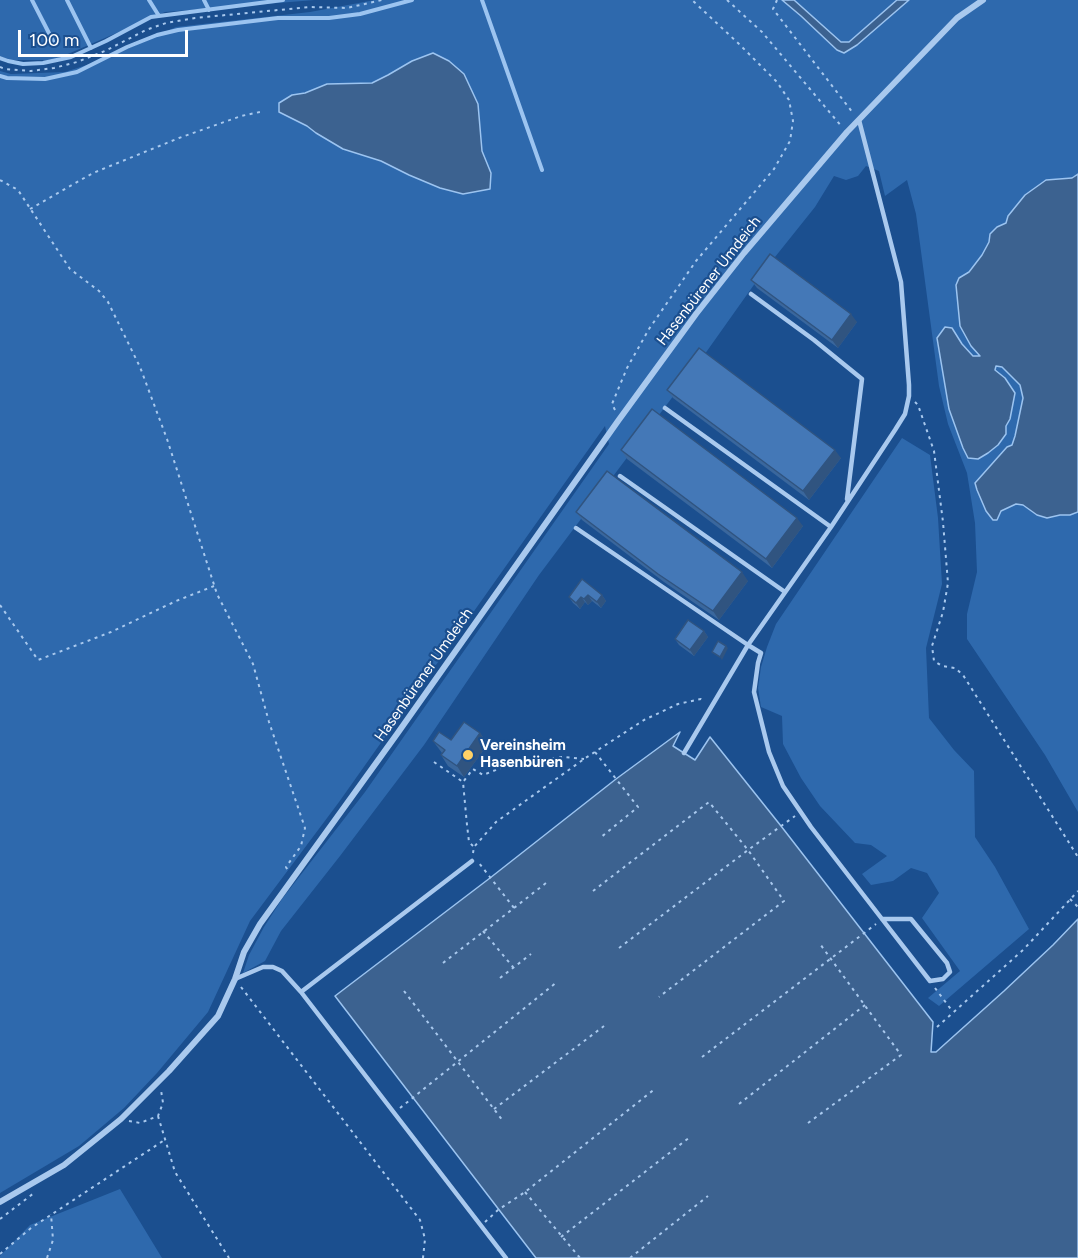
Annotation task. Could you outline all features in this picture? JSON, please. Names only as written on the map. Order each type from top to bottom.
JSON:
[{"type":"street","name":"Hasenbürener Umdeich","points":[[0,1202],[64,1165],[121,1119],[218,1016],[235,980],[244,952],[260,924],[696,314],[744,253],[847,132],[957,18],[983,0]]},
{"type":"lane","points":[[684,753],[748,645],[831,527],[905,414],[909,385],[901,282],[859,120]]},
{"type":"lane","points":[[751,294],[862,379],[847,502]]},
{"type":"lane","points":[[665,408],[831,527]]},
{"type":"lane","points":[[620,476],[785,592]]},
{"type":"lane","points":[[576,528],[761,653],[754,692],[769,752],[783,786],[801,812],[882,919],[930,981],[943,979],[950,972],[947,963],[911,919],[882,919]]},
{"type":"lane","points":[[301,992],[472,861]]},
{"type":"lane","points":[[235,980],[263,967],[282,970],[506,1258]]},
{"type":"path","points":[[0,67],[31,71],[77,62],[166,23],[310,7],[347,8],[382,0]]},
{"type":"path","points":[[618,421],[612,404],[627,368],[649,329],[696,261],[774,169],[790,141],[793,121],[789,100],[777,82],[692,0]]},
{"type":"path","points":[[727,0],[762,32],[847,132]]},
{"type":"path","points":[[777,0],[773,9],[859,120]]},
{"type":"path","points":[[30,209],[93,173],[179,138],[241,116],[260,112]]},
{"type":"path","points":[[0,180],[18,190],[70,269],[99,291],[108,302],[140,367],[167,439],[214,586],[253,664],[269,722],[305,828],[301,846],[286,867],[292,879]]},
{"type":"path","points":[[909,396],[918,405],[934,451],[943,522],[948,583],[943,612],[932,646],[934,661],[942,666],[955,668],[963,675],[1078,857]]},
{"type":"path","points":[[0,605],[39,660],[111,632],[214,586]]},
{"type":"path","points":[[472,861],[474,847],[496,822],[584,759],[644,720],[678,704],[701,699],[713,705]]},
{"type":"path","points":[[595,752],[639,807],[600,838]]},
{"type":"path","points":[[474,847],[470,842],[463,782],[473,769],[483,775],[506,766],[544,758],[584,759]]},
{"type":"path","points":[[434,762],[463,782]]},
{"type":"path","points":[[593,891],[709,802],[784,901],[659,997]]},
{"type":"path","points":[[620,948],[747,850],[801,812]]},
{"type":"path","points":[[478,862],[514,908]]},
{"type":"path","points":[[442,963],[546,883]]},
{"type":"path","points":[[937,1027],[1024,949],[1078,891]]},
{"type":"path","points":[[1070,899],[1078,907]]},
{"type":"path","points":[[702,1057],[882,919]]},
{"type":"path","points":[[483,931],[513,967]]},
{"type":"path","points":[[808,1123],[901,1055],[820,944]]},
{"type":"path","points":[[500,978],[531,954]]},
{"type":"path","points":[[235,980],[420,1220],[425,1239],[423,1258]]},
{"type":"path","points":[[393,1113],[557,981]]},
{"type":"path","points":[[930,981],[954,1013]]},
{"type":"path","points":[[404,991],[503,1121]]},
{"type":"path","points":[[739,1104],[865,1005]]},
{"type":"path","points":[[494,1109],[604,1026]]},
{"type":"path","points":[[159,1081],[163,1102],[158,1116],[175,1172],[229,1258]]},
{"type":"path","points":[[480,1226],[656,1088]]},
{"type":"path","points":[[121,1119],[140,1123],[158,1116]]},
{"type":"path","points":[[561,1237],[690,1137]]},
{"type":"path","points":[[0,1254],[51,1214],[166,1139]]},
{"type":"path","points":[[525,1192],[580,1258]]},
{"type":"path","points":[[630,1258],[708,1196]]},
{"type":"path","points":[[47,1258],[53,1240],[51,1214]]},
{"type":"shaded area","points":[[0,0],[315,0],[165,12],[54,60],[10,60],[0,56]]},
{"type":"shaded area","points":[[375,0],[782,0],[836,50],[857,45],[909,0],[1078,0],[1078,174],[1072,178],[1046,180],[1007,223],[997,227],[990,234],[989,242],[982,255],[969,272],[959,278],[981,356],[974,356],[962,344],[952,328],[937,338],[949,409],[988,453],[1006,434],[1006,426],[1010,419],[1005,378],[994,370],[997,366],[1002,367],[1020,385],[1023,398],[1012,445],[1007,447],[975,483],[986,511],[997,520],[1000,511],[1016,504],[1023,505],[1037,515],[1047,518],[1078,512],[1078,812],[1045,755],[967,639],[967,614],[977,572],[975,523],[967,473],[948,424],[939,386],[916,214],[907,180],[885,196],[879,171],[866,166],[858,176],[846,180],[834,176],[815,207],[763,272],[707,351],[539,575],[424,745],[281,931],[265,961],[243,973],[249,955],[282,899],[365,792],[609,444],[605,426],[339,802],[250,921],[208,1012],[124,1108],[79,1146],[0,1193],[0,71],[11,74],[65,72],[102,60],[176,27],[310,12]]},
{"type":"shaded area","points":[[782,0],[794,0],[841,42],[849,42],[897,0],[909,0],[857,45],[844,53],[837,50]]},
{"type":"shaded area","points":[[794,0],[897,0],[849,42],[840,42]]},
{"type":"shaded area","points":[[433,53],[449,61],[464,74],[478,104],[482,151],[491,173],[490,189],[463,194],[440,188],[381,161],[343,149],[307,126],[279,112],[279,103],[292,95],[305,93],[327,84],[372,83],[412,61]]},
{"type":"shaded area","points":[[1078,174],[1078,512],[1047,518],[1037,515],[1023,505],[1016,504],[1001,511],[997,520],[993,520],[986,511],[975,483],[1007,447],[1012,445],[1023,398],[1020,385],[1002,367],[996,366],[995,370],[1005,378],[1015,393],[1006,434],[988,453],[978,459],[968,458],[949,409],[937,338],[945,327],[952,328],[973,356],[980,356],[971,346],[960,326],[956,285],[959,278],[969,272],[982,255],[989,242],[990,234],[997,227],[1006,223],[1008,216],[1025,195],[1046,180],[1072,178]]},
{"type":"shaded area","points":[[902,438],[930,455],[938,518],[942,584],[926,648],[929,718],[974,771],[975,837],[995,867],[1029,929],[939,1006],[928,998],[960,971],[922,918],[939,893],[927,873],[911,868],[893,881],[871,885],[862,874],[887,856],[871,845],[855,843],[820,806],[801,778],[783,744],[782,716],[761,707],[758,688],[761,667],[776,624]]},
{"type":"shaded area","points":[[680,732],[673,746],[695,760],[710,737],[781,826],[933,1022],[931,1052],[936,1052],[1004,991],[1078,919],[1078,1258],[536,1258],[335,996]]},
{"type":"shaded area","points":[[120,1189],[162,1258],[0,1258],[30,1225]]},
{"type":"building","points":[[770,254],[851,314],[832,340],[751,280]]},
{"type":"building","points":[[699,348],[835,450],[803,491],[667,390]]},
{"type":"building","points":[[652,409],[797,518],[766,559],[621,450]]},
{"type":"building","points":[[607,471],[742,572],[713,611],[658,574],[576,512]]},
{"type":"building","points":[[582,579],[602,595],[597,602],[588,595],[584,599],[581,597],[576,603],[569,597]]},
{"type":"building","points":[[688,620],[704,631],[690,650],[675,639]]},
{"type":"building","points":[[718,641],[726,646],[720,657],[712,652]]},
{"type":"building","points":[[464,722],[480,733],[457,766],[441,755],[445,750],[433,741],[439,732],[451,740]]},
{"type":"waterway","points":[[32,0],[53,41]]},
{"type":"waterway","points":[[67,0],[91,48]]},
{"type":"waterway","points":[[149,0],[159,16]]},
{"type":"waterway","points":[[204,0],[209,10]]},
{"type":"waterway","points":[[0,58],[23,64],[43,63],[71,57],[151,17],[283,0]]},
{"type":"waterway","points":[[0,76],[45,79],[77,72],[127,47],[157,35],[178,30],[278,18],[329,18],[360,14],[412,0]]},
{"type":"waterway","points":[[482,0],[542,170]]},
{"type":"place","name":"Vereinsheim Hasenbüren","points":[[468,755]]}]
